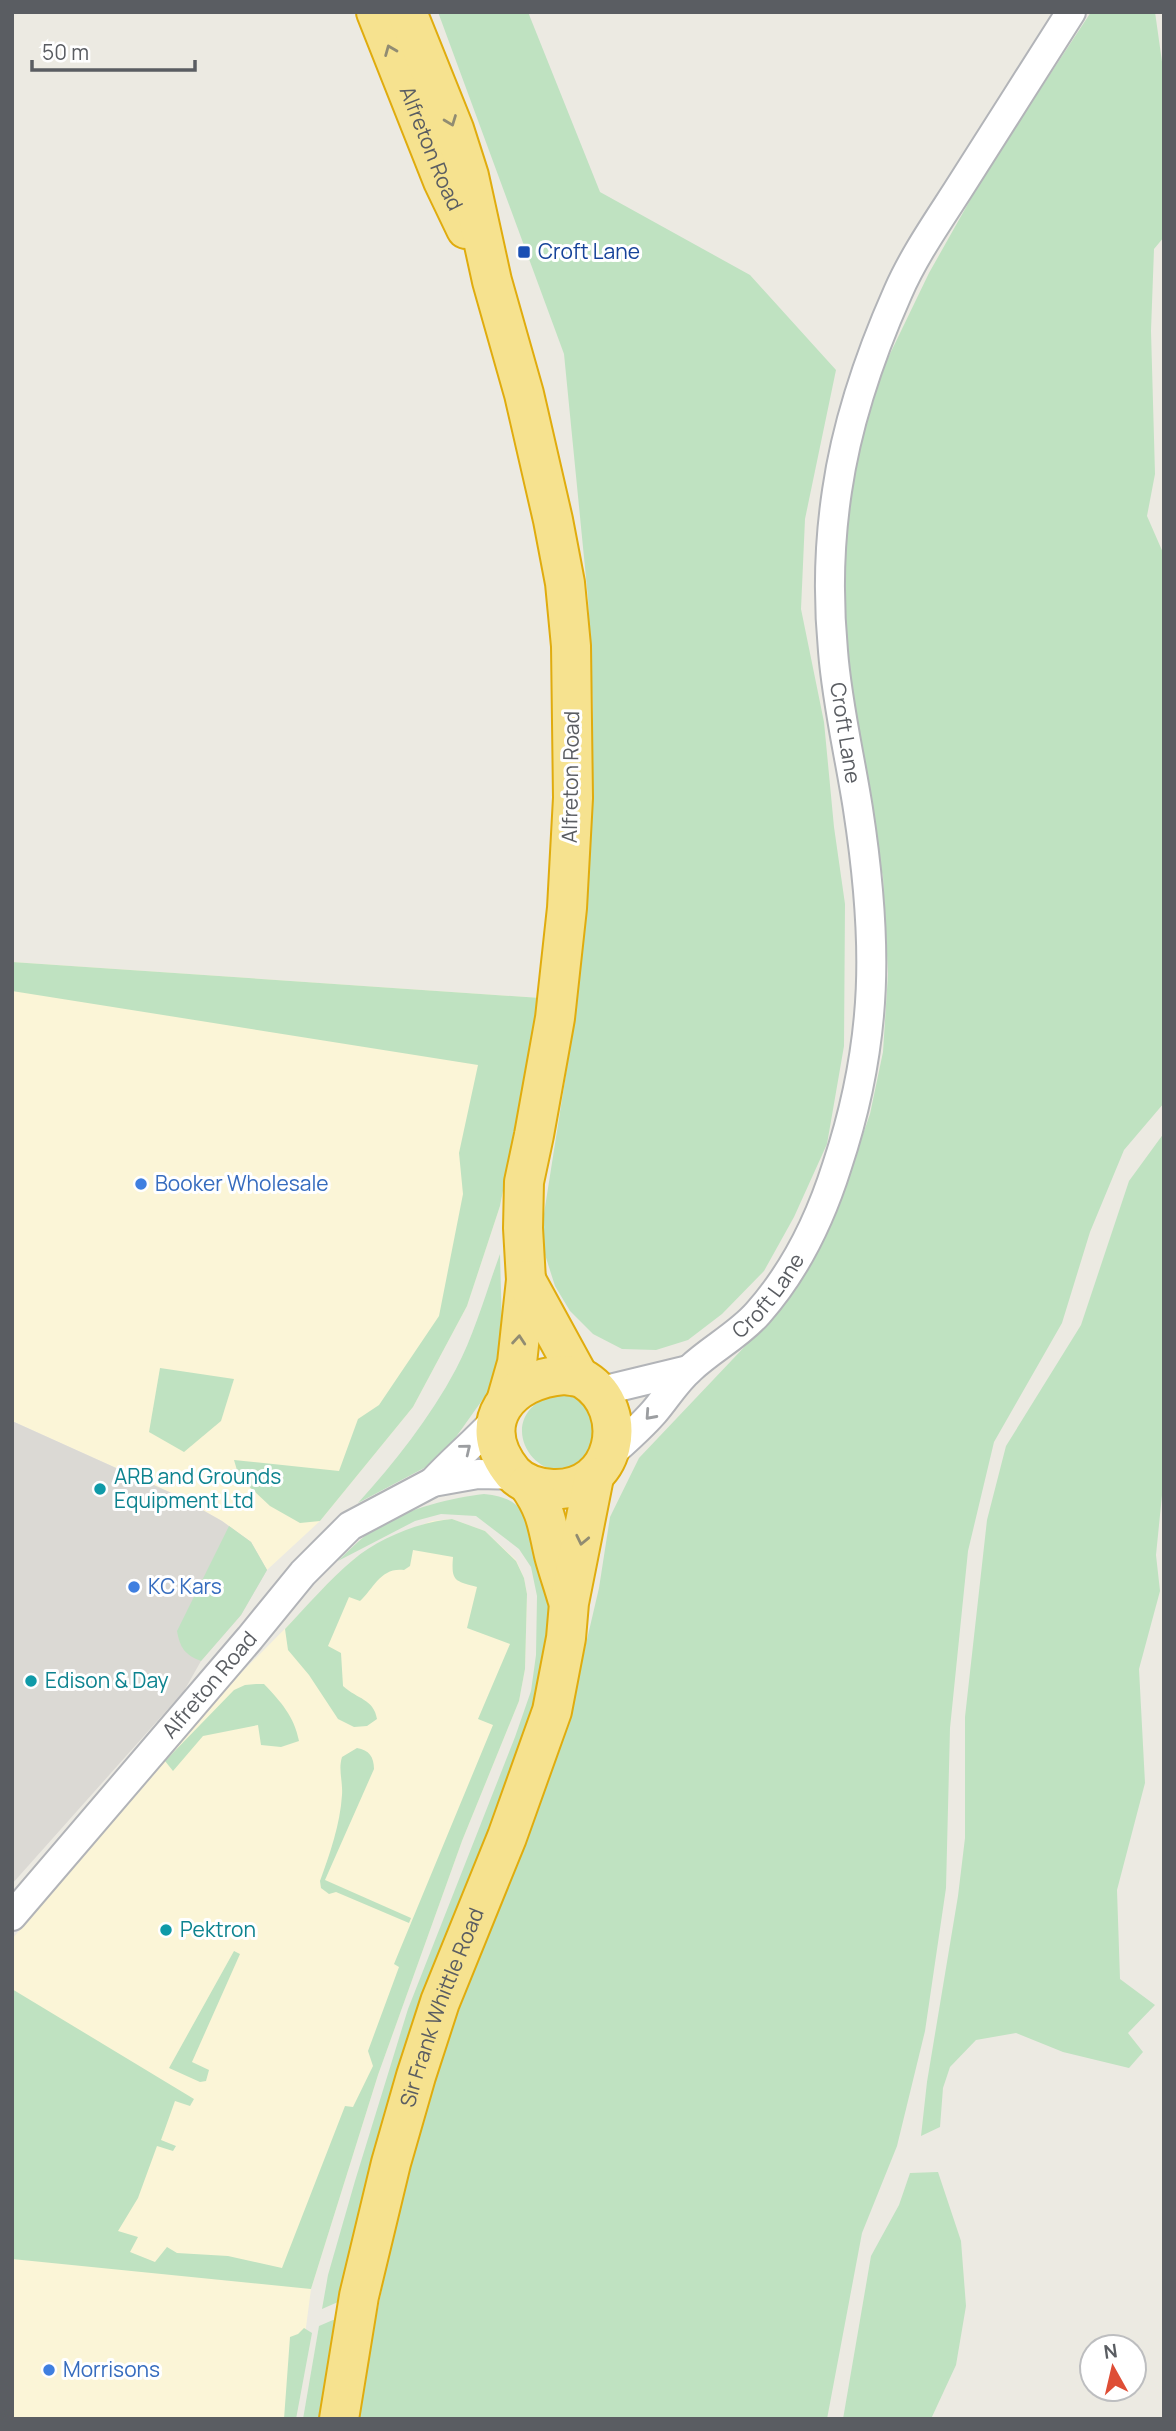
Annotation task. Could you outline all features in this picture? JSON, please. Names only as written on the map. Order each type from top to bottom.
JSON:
[{"type":"highway","name":"Alfreton Road","points":[[376,12],[443,181],[492,281]]},
{"type":"highway","name":"Alfreton Road","points":[[407,12],[454,129],[469,176],[492,281],[524,394],[554,520],[569,615],[573,798],[567,908],[555,1018],[524,1182],[526,1280],[517,1363],[503,1407]]},
{"type":"highway","name":"Alfreton Road","points":[[526,1280],[588,1385]]},
{"type":"highway","points":[[564,1375],[588,1385],[610,1418],[611,1443],[601,1466],[574,1487],[541,1489],[521,1479],[499,1445],[503,1407],[518,1389],[541,1379],[564,1375]]},
{"type":"highway","name":"Sir Frank Whittle Road","points":[[339,2419],[359,2295],[391,2163],[440,2002],[507,1836],[552,1711],[566,1638],[569,1603],[601,1466]]},
{"type":"highway","name":"Sir Frank Whittle Road","points":[[521,1479],[541,1502],[569,1603]]},
{"type":"street","name":"Croft Lane","points":[[601,1466],[645,1422],[688,1370],[755,1317],[800,1255],[828,1193],[850,1127],[862,1078],[872,982],[869,886],[833,655],[830,609],[833,522],[850,427],[863,383],[899,289],[930,235],[1071,12]]},
{"type":"street","name":"Croft Lane","points":[[588,1385],[688,1370]]},
{"type":"street","name":"Alfreton Road","points":[[433,1482],[457,1455],[480,1437],[503,1407]]},
{"type":"street","name":"Alfreton Road","points":[[12,1916],[326,1548],[350,1526],[433,1482],[478,1474],[521,1479]]},
{"type":"shaded area","points":[[12,962],[541,998],[500,1206],[467,1306],[413,1407],[320,1521],[267,1570],[251,1542],[222,1521],[176,1495],[12,1421]]},
{"type":"shaded area","points":[[12,1421],[176,1495],[222,1521],[251,1542],[267,1570],[241,1615],[201,1661],[184,1691],[12,1884]]},
{"type":"shaded area","name":"Pektron","points":[[452,1519],[485,1531],[516,1560],[527,1594],[525,1669],[519,1701],[462,1841],[378,2075],[311,2289],[294,2419],[12,2419],[12,1939],[240,1674],[354,1559],[388,1538],[432,1521]]},
{"type":"green space","points":[[438,12],[528,12],[600,192],[750,275],[836,370],[805,519],[801,609],[824,722],[834,827],[845,904],[844,1046],[827,1144],[794,1217],[764,1271],[722,1314],[688,1340],[656,1350],[622,1349],[593,1334],[570,1311],[555,1286],[540,1239],[574,1023],[590,845],[593,709],[588,598],[564,354]]},
{"type":"green space","points":[[1091,12],[1155,12],[1164,76],[1164,237],[1154,249],[1151,331],[1155,474],[1147,516],[1164,555],[1164,1103],[1124,1150],[1090,1232],[1062,1323],[994,1442],[968,1551],[950,1728],[946,1888],[925,2031],[897,2146],[862,2233],[827,2419],[358,2419],[362,2386],[397,2216],[433,2078],[539,1802],[574,1695],[599,1588],[610,1517],[639,1458],[785,1304],[814,1251],[855,1157],[870,1114],[883,1052],[888,974],[883,877],[859,760],[843,655],[839,552],[849,488],[866,414],[887,360],[929,273],[987,170]]},
{"type":"green space","points":[[12,962],[541,998],[500,1206],[467,1306],[413,1407],[320,1521],[300,1523],[270,1506],[239,1477],[234,1460],[339,1471],[358,1419],[379,1405],[439,1316],[463,1194],[459,1153],[478,1065],[12,991]]},
{"type":"green space","points":[[1164,1133],[1164,1475],[1156,1555],[1160,1591],[1139,1669],[1145,1783],[1117,1890],[1120,1979],[1155,2005],[1128,2033],[1143,2052],[1129,2068],[1063,2052],[1016,2033],[976,2040],[950,2067],[943,2088],[940,2127],[921,2136],[965,1838],[965,1717],[987,1520],[1006,1446],[1081,1325],[1129,1181]]},
{"type":"green space","points":[[500,1254],[502,1329],[497,1367],[488,1392],[451,1444],[439,1456],[426,1467],[358,1503],[411,1439],[446,1387],[469,1341]]},
{"type":"green space","points":[[160,1368],[234,1379],[221,1421],[184,1452],[149,1432]]},
{"type":"green space","points":[[562,1393],[580,1398],[593,1412],[596,1447],[579,1465],[559,1470],[544,1466],[532,1457],[524,1444],[522,1429],[527,1414],[540,1401]]},
{"type":"green space","points":[[484,1494],[507,1499],[520,1509],[548,1585],[551,1624],[538,1701],[345,2288],[338,2302],[322,2309],[328,2275],[408,2009],[515,1737],[531,1691],[536,1655],[537,1596],[531,1567],[519,1549],[476,1516],[441,1514],[415,1521],[338,1561],[366,1535],[391,1519],[438,1503]]},
{"type":"green space","points":[[452,1519],[485,1531],[516,1561],[524,1578],[527,1594],[525,1669],[519,1701],[462,1841],[378,2075],[311,2289],[12,2259],[12,1989],[194,2099],[190,2106],[175,2101],[161,2140],[176,2146],[173,2151],[157,2146],[138,2198],[118,2231],[138,2237],[130,2252],[155,2262],[167,2247],[177,2253],[228,2256],[282,2268],[345,2106],[353,2107],[373,2066],[368,2051],[399,1967],[394,1964],[493,1725],[478,1719],[510,1644],[467,1628],[477,1587],[456,1579],[453,1557],[413,1550],[410,1566],[384,1575],[360,1601],[349,1597],[328,1646],[341,1653],[343,1686],[369,1703],[375,1712],[377,1719],[367,1726],[354,1727],[338,1719],[309,1675],[288,1650],[285,1629],[335,1576],[363,1552],[400,1532]]},
{"type":"green space","points":[[229,1526],[251,1542],[267,1570],[241,1615],[201,1661],[184,1650],[177,1631]]},
{"type":"green space","points":[[264,1684],[290,1717],[299,1741],[281,1747],[261,1745],[258,1725],[203,1736],[173,1771],[165,1761],[234,1690],[245,1685]]},
{"type":"green space","points":[[357,1748],[370,1755],[374,1769],[325,1880],[411,1918],[409,1923],[336,1892],[329,1894],[321,1888],[320,1881],[334,1839],[341,1806],[342,1757]]},
{"type":"green space","points":[[234,1951],[240,1954],[192,2062],[209,2070],[206,2081],[200,2082],[169,2068]]},
{"type":"green space","points":[[938,2172],[961,2241],[966,2306],[956,2365],[931,2419],[843,2419],[871,2256],[899,2205],[910,2173]]},
{"type":"green space","points":[[338,2320],[323,2419],[303,2419],[319,2326]]},
{"type":"green space","points":[[304,2328],[312,2333],[296,2419],[284,2419],[290,2337]]},
{"type":"place","name":"Croft Lane","points":[[524,252]]},
{"type":"place","name":"Booker Wholesale","points":[[141,1184]]},
{"type":"place","name":"ARB and Grounds Equipment Ltd","points":[[100,1489]]},
{"type":"place","name":"KC Kars","points":[[134,1587]]},
{"type":"place","name":"Edison & Day","points":[[31,1681]]},
{"type":"place","name":"Pektron","points":[[166,1930]]},
{"type":"place","name":"Morrisons","points":[[49,2370]]}]
